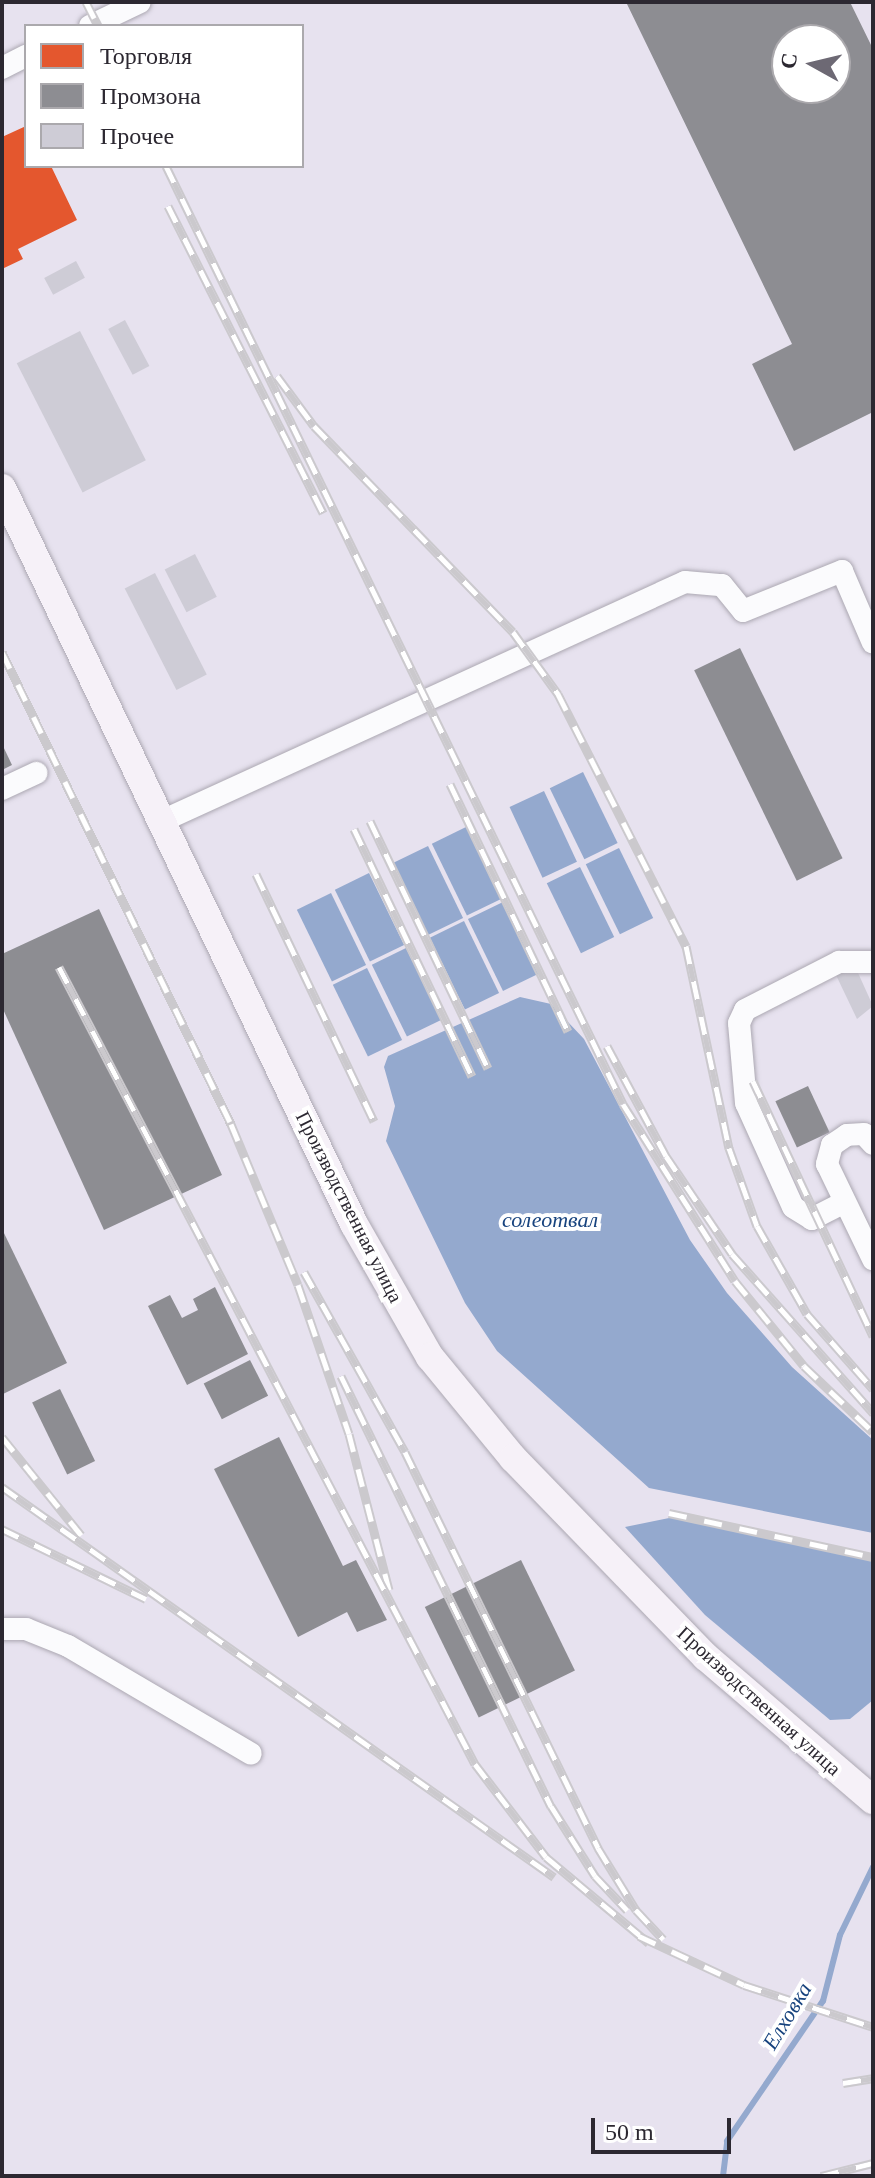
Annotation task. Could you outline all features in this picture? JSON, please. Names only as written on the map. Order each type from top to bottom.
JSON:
[{"type":"main road","name":"Производственная улица","points":[[2,488],[354,1224],[430,1357],[513,1458],[706,1657],[873,1800]]},
{"type":"street","points":[[94,24],[140,2]]},
{"type":"street","points":[[2,68],[24,57]]},
{"type":"street","points":[[162,821],[685,582],[722,585],[743,611],[842,571],[873,643]]},
{"type":"street","points":[[2,789],[37,773]]},
{"type":"street","points":[[841,1204],[812,1219],[793,1207],[746,1103],[739,1023],[745,1010],[839,962],[873,962]]},
{"type":"street","points":[[873,1144],[859,1133],[832,1145],[827,1172],[841,1204],[873,1259]]},
{"type":"street","points":[[2,1629],[26,1629],[68,1646],[251,1754]]},
{"type":"water","points":[[583,772],[618,843],[584,859],[550,788]]},
{"type":"water","points":[[544,791],[577,862],[543,878],[510,807]]},
{"type":"water","points":[[466,827],[501,899],[467,916],[432,844]]},
{"type":"water","points":[[428,846],[463,918],[428,935],[393,863]]},
{"type":"water","points":[[619,848],[653,918],[620,934],[586,864]]},
{"type":"water","points":[[580,867],[614,937],[581,953],[547,883]]},
{"type":"water","points":[[369,873],[404,945],[370,962],[335,890]]},
{"type":"water","points":[[331,893],[366,965],[332,982],[297,910]]},
{"type":"water","points":[[503,902],[538,974],[503,991],[468,919]]},
{"type":"water","points":[[464,921],[499,993],[465,1010],[430,938]]},
{"type":"water","points":[[406,948],[441,1020],[407,1037],[372,965]]},
{"type":"water","points":[[367,968],[402,1040],[368,1057],[333,985]]},
{"type":"water","name":"солеотвал","points":[[520,997],[551,1004],[584,1039],[690,1240],[727,1293],[792,1367],[873,1440],[873,1533],[649,1488],[497,1351],[465,1303],[386,1141],[395,1106],[384,1067],[388,1056]]},
{"type":"water","points":[[674,1517],[873,1560],[873,1700],[850,1719],[830,1720],[705,1615],[625,1527]]},
{"type":"building: Торговля","points":[[24,127],[24,168],[52,168],[77,220],[18,249],[23,259],[2,269],[2,137]]},
{"type":"building: Промзона","points":[[626,2],[850,2],[873,49],[873,412],[794,451],[752,364],[792,344]]},
{"type":"building: Промзона","points":[[740,648],[843,858],[797,881],[694,670]]},
{"type":"building: Промзона","points":[[2,744],[12,765],[2,770]]},
{"type":"building: Промзона","points":[[99,909],[222,1175],[104,1230],[2,1007],[2,954]]},
{"type":"building: Промзона","points":[[808,1086],[830,1132],[797,1147],[775,1101]]},
{"type":"building: Промзона","points":[[2,1229],[67,1363],[3,1394],[2,1392]]},
{"type":"building: Промзона","points":[[215,1287],[248,1354],[187,1385],[148,1306],[170,1295],[182,1318],[198,1310],[193,1299]]},
{"type":"building: Промзона","points":[[250,1360],[268,1396],[222,1419],[204,1384]]},
{"type":"building: Промзона","points":[[60,1389],[95,1461],[67,1474],[32,1403]]},
{"type":"building: Промзона","points":[[279,1437],[343,1566],[356,1560],[387,1620],[357,1632],[347,1612],[298,1637],[214,1469]]},
{"type":"building: Промзона","points":[[521,1560],[575,1671],[479,1717],[425,1607]]},
{"type":"building: Прочее","points":[[76,261],[85,278],[53,295],[44,278]]},
{"type":"building: Прочее","points":[[125,320],[149,366],[133,375],[108,329]]},
{"type":"building: Прочее","points":[[80,331],[146,460],[83,492],[17,363]]},
{"type":"building: Прочее","points":[[195,554],[217,597],[186,612],[165,569]]},
{"type":"building: Прочее","points":[[155,573],[207,675],[176,690],[125,588]]},
{"type":"building: Прочее","points":[[854,964],[873,1006],[857,1019],[835,973]]},
{"type":"waterway","name":"Елховка","points":[[723,2176],[727,2141],[823,2001],[840,1935],[873,1867]]},
{"type":"railway","points":[[86,2],[97,24]]},
{"type":"railway","points":[[167,168],[623,1104],[735,1281],[804,1366],[873,1432]]},
{"type":"railway","points":[[168,206],[323,513]]},
{"type":"railway","points":[[277,376],[314,426],[513,632],[558,694],[686,946],[729,1148],[757,1226],[807,1314],[873,1389]]},
{"type":"railway","points":[[2,652],[231,1124],[298,1285],[349,1434],[389,1590]]},
{"type":"railway","points":[[450,784],[568,1031]]},
{"type":"railway","points":[[370,821],[488,1068]]},
{"type":"railway","points":[[354,829],[472,1076]]},
{"type":"railway","points":[[256,874],[374,1121]]},
{"type":"railway","points":[[59,967],[475,1764],[546,1857],[649,1943]]},
{"type":"railway","points":[[607,1046],[666,1156],[732,1254],[873,1413]]},
{"type":"railway","points":[[753,1081],[873,1336]]},
{"type":"railway","points":[[304,1272],[405,1452],[598,1848],[636,1910],[663,1939]]},
{"type":"railway","points":[[341,1376],[551,1806],[595,1876],[627,1910]]},
{"type":"railway","points":[[2,1437],[81,1535]]},
{"type":"railway","points":[[2,1487],[554,1877]]},
{"type":"railway","points":[[669,1513],[873,1557]]},
{"type":"railway","points":[[2,1529],[146,1599]]},
{"type":"railway","points":[[639,1936],[744,1985],[873,2027]]},
{"type":"railway","points":[[843,2083],[873,2078]]},
{"type":"railway","points":[[821,2176],[873,2163]]}]
